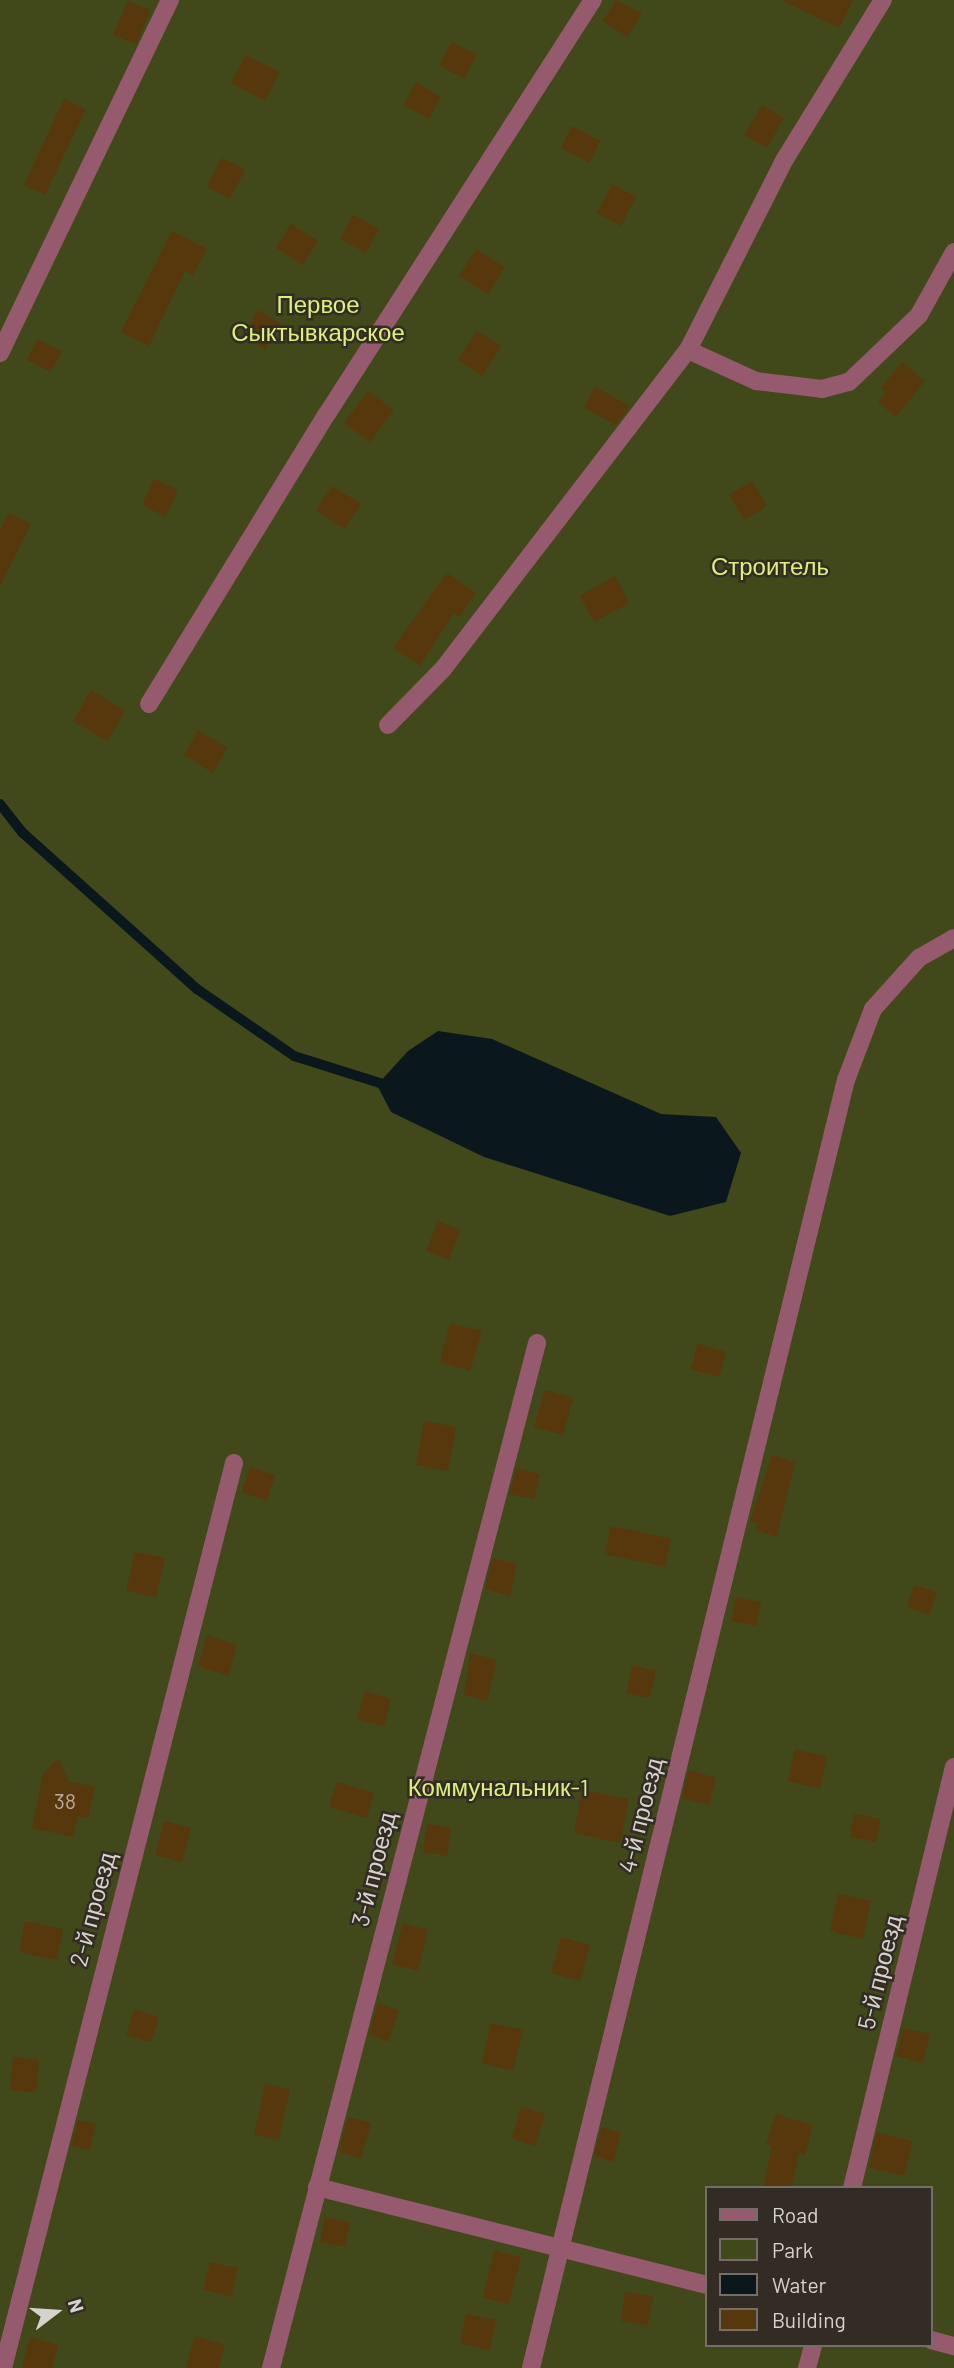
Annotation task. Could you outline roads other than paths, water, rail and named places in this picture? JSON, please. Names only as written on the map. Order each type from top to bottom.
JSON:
[{"type":"lane","points":[[0,354],[170,0]]},
{"type":"lane","points":[[149,704],[327,414],[593,0]]},
{"type":"lane","points":[[388,725],[443,669],[688,350],[785,159],[883,0]]},
{"type":"lane","points":[[688,350],[756,381],[822,389],[849,382],[919,314],[954,252]]},
{"type":"lane","name":"4-й проезд","points":[[531,2368],[795,1274],[846,1080],[873,1009],[919,958],[954,938]]},
{"type":"lane","name":"3-й проезд","points":[[271,2368],[537,1343]]},
{"type":"lane","name":"2-й проезд","points":[[3,2368],[234,1463]]},
{"type":"lane","name":"5-й проезд","points":[[852,2186],[954,1767]]},
{"type":"lane","points":[[317,2188],[560,2251],[706,2285]]},
{"type":"lane","points":[[933,2341],[954,2346]]},
{"type":"lane","points":[[807,2368],[812,2347]]},
{"type":"water","points":[[438,1031],[492,1039],[661,1114],[716,1117],[741,1153],[726,1202],[670,1216],[484,1157],[391,1112],[377,1085],[408,1051]]},
{"type":"waterway","points":[[0,804],[23,833],[197,989],[294,1056],[389,1086]]},
{"type":"park label","name":"Первое Сыктывкарское","points":[[318,318]]},
{"type":"park label","name":"Строитель","points":[[770,566]]},
{"type":"park label","name":"Коммунальник-1","points":[[498,1787]]}]
